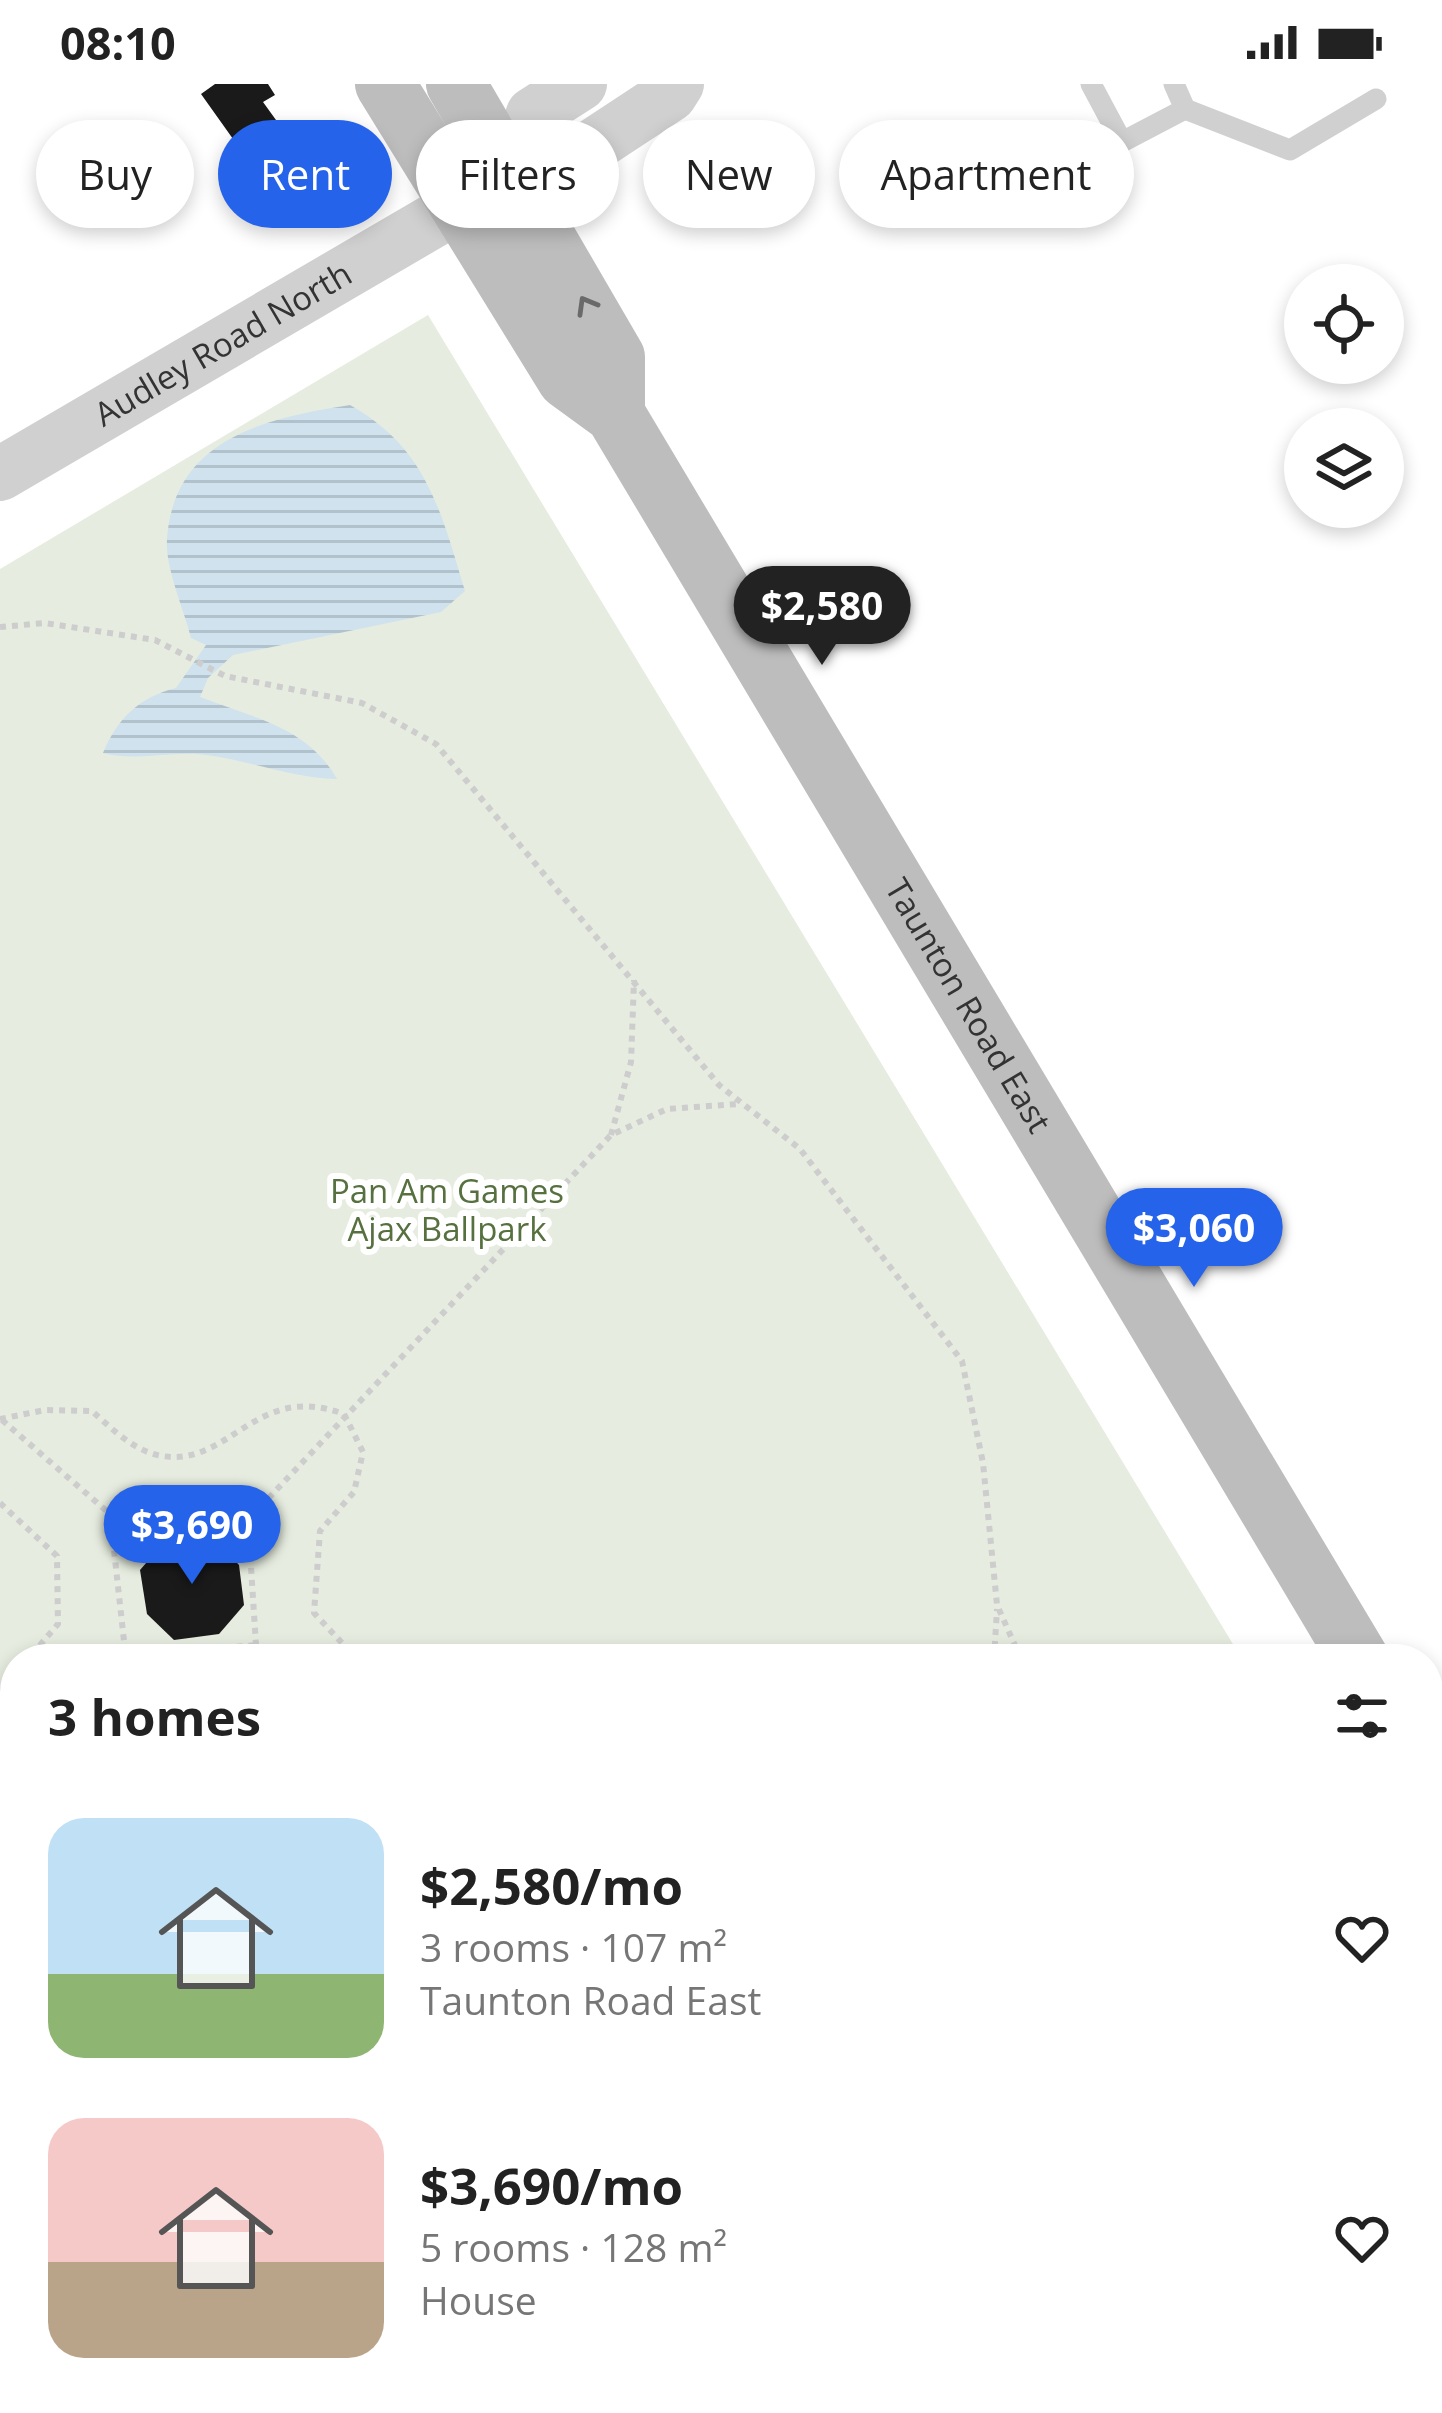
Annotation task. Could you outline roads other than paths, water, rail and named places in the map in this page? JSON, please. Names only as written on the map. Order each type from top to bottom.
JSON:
[{"type":"main road","name":"Taunton Road East","points":[[385,84],[419,120]]},
{"type":"main road","name":"Taunton Road East","points":[[457,84],[466,120]]},
{"type":"main road","name":"Taunton Road East","points":[[501,228],[568,379],[615,415],[1350,1644]]},
{"type":"street","points":[[529,120],[580,84]]},
{"type":"street","name":"Audley Road North","points":[[619,129],[670,95],[677,84]]},
{"type":"street","name":"Audley Road North","points":[[0,474],[422,228]]},
{"type":"lane","points":[[1091,84],[1122,142],[1185,109]]},
{"type":"lane","points":[[1174,84],[1185,109],[1290,150],[1376,99]]},
{"type":"water","points":[[350,405],[376,422],[414,462],[438,509],[465,591],[441,612],[233,655],[208,678],[200,697],[294,735],[325,761],[337,779],[207,755],[103,753],[122,720],[151,697],[176,688],[206,645],[191,638],[167,550],[174,504],[187,477],[206,455],[258,426]]},
{"type":"park label","name":"Pan Am Games Ajax Ballpark","points":[[447,1210]]}]
